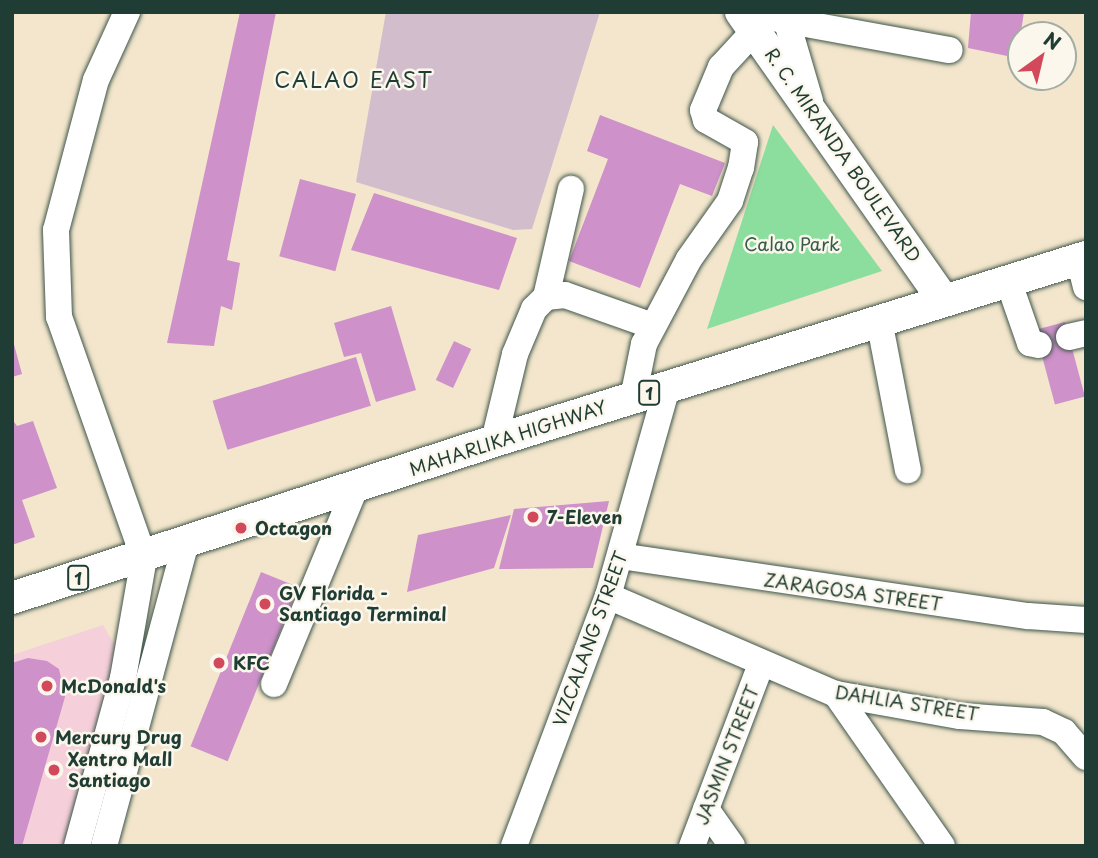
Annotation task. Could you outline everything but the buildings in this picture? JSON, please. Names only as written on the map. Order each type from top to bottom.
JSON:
[{"type":"main road","name":"R. C. MIRANDA BOULEVARD","points":[[757,17],[814,113],[943,299]]},
{"type":"main road","name":"MAHARLIKA HIGHWAY","points":[[12,598],[144,558],[494,441],[943,299],[1008,279],[1083,268]]},
{"type":"street","points":[[77,846],[122,678],[144,558],[59,317],[56,230],[96,80],[127,12]]},
{"type":"street","points":[[633,398],[644,344],[689,259],[730,201],[741,168],[745,142],[706,120],[703,110],[721,67],[757,17],[850,29],[950,50]]},
{"type":"street","points":[[494,441],[515,354],[534,309],[546,297],[571,189]]},
{"type":"street","points":[[1008,279],[1030,343],[1039,345]]},
{"type":"street","points":[[546,297],[565,295],[653,326]]},
{"type":"street","points":[[879,320],[908,470]]},
{"type":"street","name":"VIZCALANG STREET","points":[[514,846],[608,596],[667,387]]},
{"type":"street","points":[[274,684],[355,488]]},
{"type":"street","points":[[104,846],[186,543]]},
{"type":"street","name":"ZARAGOSA STREET","points":[[620,556],[1028,617],[1086,620]]},
{"type":"street","name":"DAHLIA STREET","points":[[608,596],[836,694],[960,716],[1043,722],[1064,732],[1086,757]]},
{"type":"street","name":"JASMIN STREET","points":[[692,846],[761,664]]},
{"type":"street","points":[[836,694],[942,846]]},
{"type":"street","points":[[706,809],[732,846]]},
{"type":"shaded area","points":[[386,12],[600,12],[532,229],[513,230],[356,182]]},
{"type":"shaded area","name":"Xentro Mall Santiago","points":[[103,625],[116,647],[74,846],[12,846],[12,655]]},
{"type":"green space","name":"Calao Park","points":[[773,125],[882,271],[707,329]]},
{"type":"place","name":"7-Eleven","points":[[533,517]]},
{"type":"place","name":"Octagon","points":[[241,528]]},
{"type":"place","name":"GV Florida - Santiago Terminal","points":[[265,604]]},
{"type":"place","name":"KFC","points":[[219,663]]},
{"type":"place","name":"McDonald's","points":[[47,686]]},
{"type":"place","name":"Mercury Drug","points":[[41,737]]},
{"type":"place","name":"Xentro Mall Santiago","points":[[54,770]]},
{"type":"district","name":"CALAO EAST","points":[[354,79]]}]
